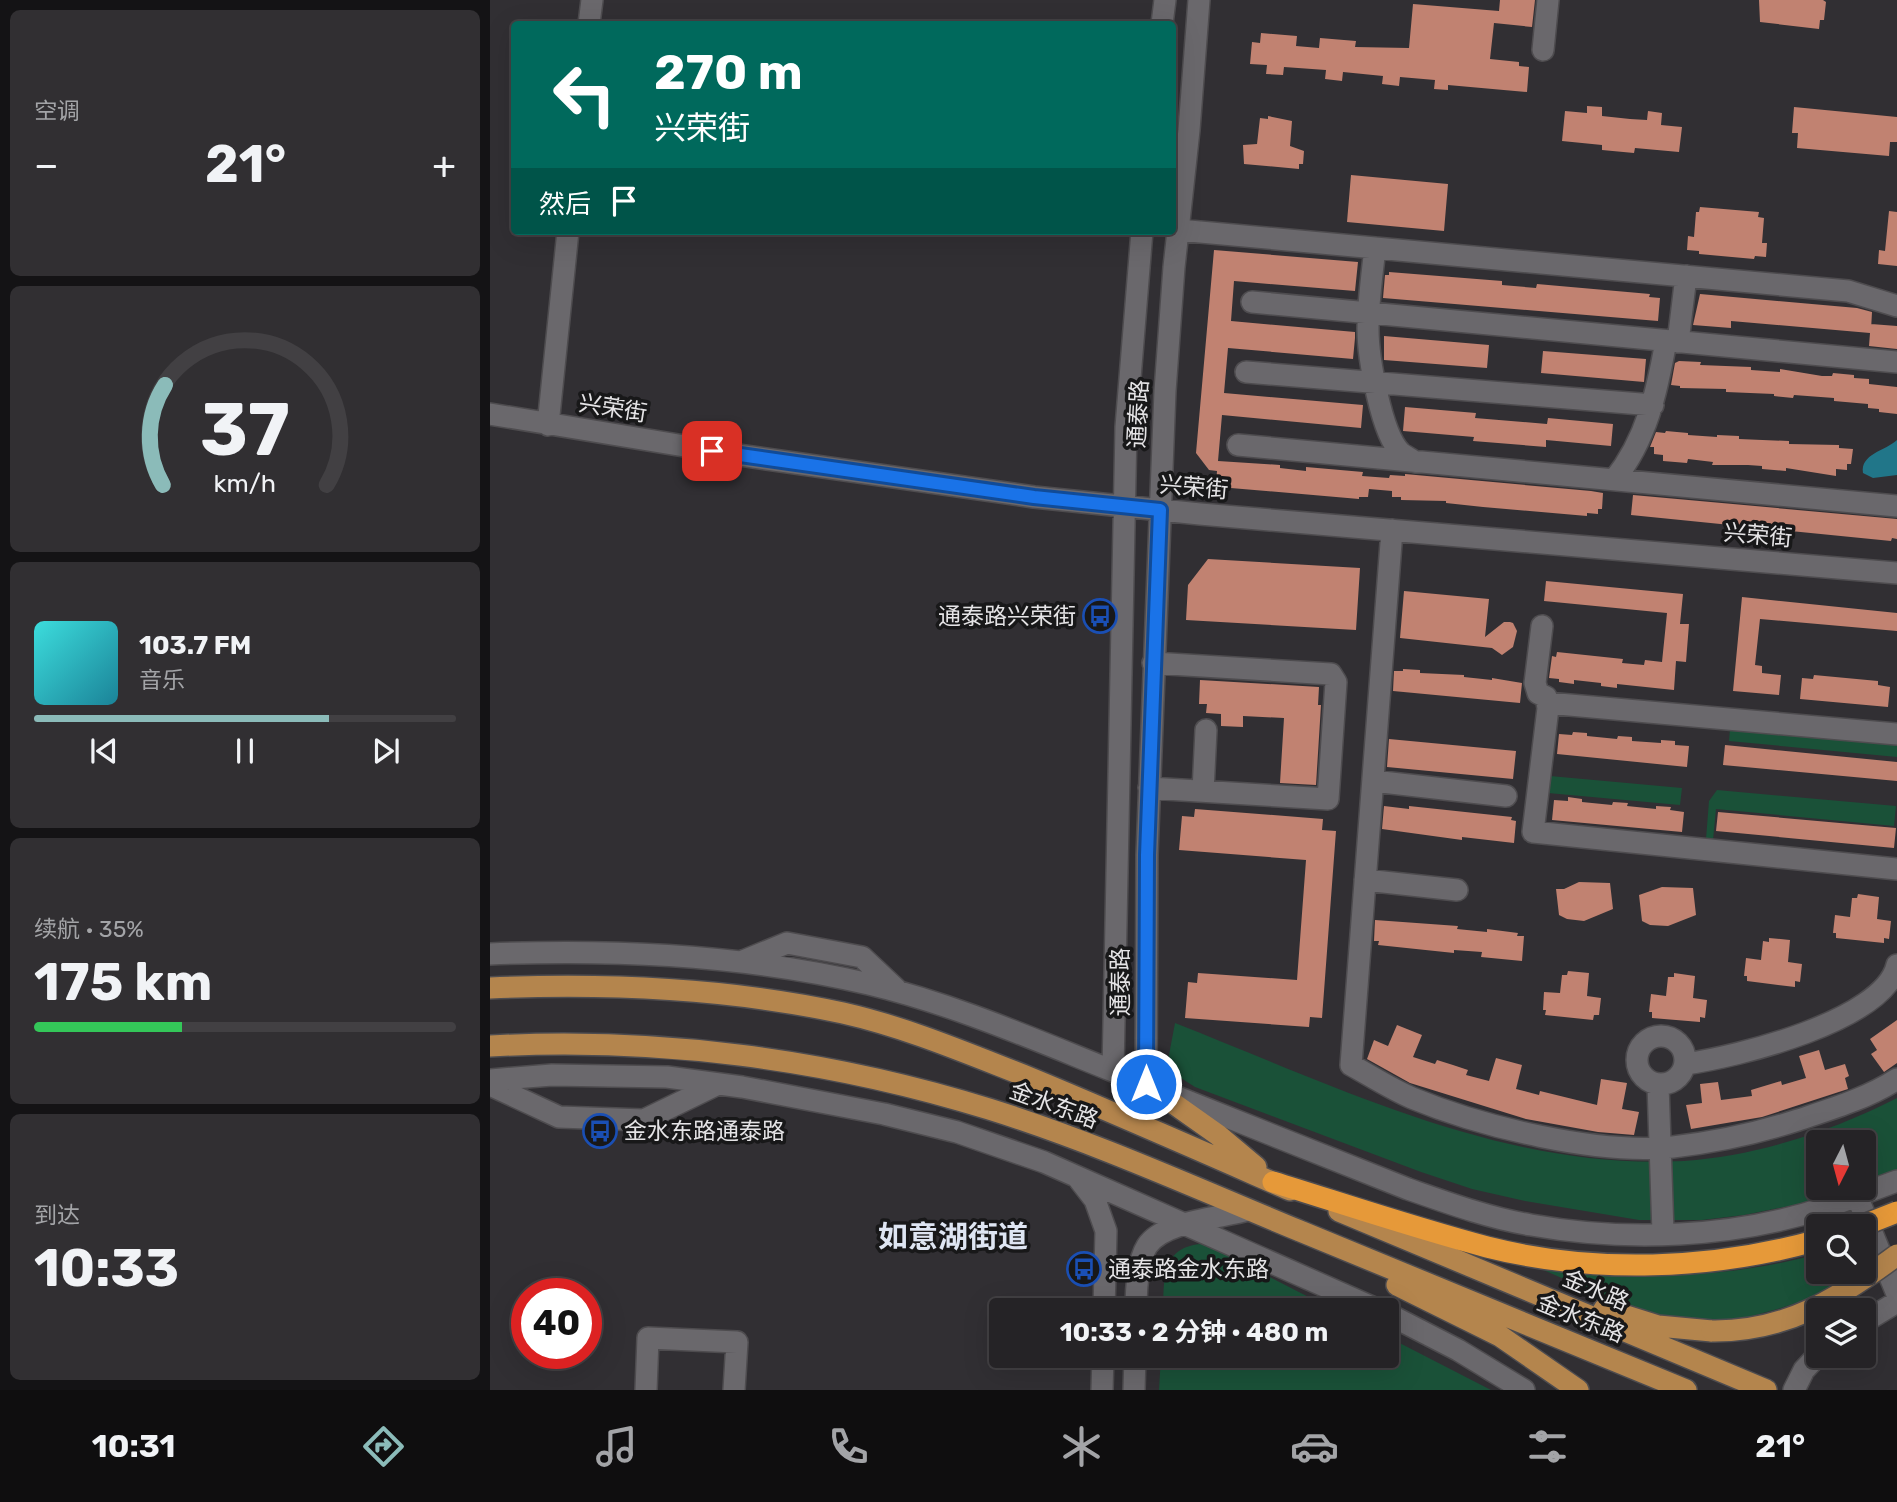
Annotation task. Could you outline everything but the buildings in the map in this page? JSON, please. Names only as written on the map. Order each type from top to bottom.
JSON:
[{"type":"highway","points":[[1273,1182],[1489,1247],[1591,1264],[1709,1261],[1806,1243]]},
{"type":"highway","points":[[1876,1221],[1897,1212]]},
{"type":"main road","name":"金水东路","points":[[490,988],[614,986],[682,990],[772,1000],[844,1013],[918,1034],[1173,1137],[1495,1276]]},
{"type":"main road","name":"金水东路","points":[[490,1046],[573,1043],[686,1048],[778,1061],[940,1095],[1016,1118],[1686,1390]]},
{"type":"main road","points":[[1146,1084],[1218,1135],[1273,1182]]},
{"type":"main road","points":[[1248,1210],[1500,1336],[1578,1390]]},
{"type":"main road","points":[[1495,1276],[1658,1326],[1712,1331],[1746,1329],[1802,1315],[1847,1292],[1897,1255]]},
{"type":"main road","name":"金水路","points":[[1495,1276],[1766,1390]]},
{"type":"street","points":[[589,21],[592,0]]},
{"type":"street","points":[[1162,21],[1164,0]]},
{"type":"street","name":"通泰路","points":[[1146,1084],[1149,788],[1167,363],[1199,0]]},
{"type":"street","points":[[1543,50],[1548,0]]},
{"type":"street","points":[[1178,230],[1848,291],[1897,306]]},
{"type":"street","points":[[548,425],[568,235]]},
{"type":"street","name":"通泰路","points":[[1113,1071],[1127,413],[1142,235]]},
{"type":"street","points":[[1375,248],[1368,351],[1382,414],[1392,438],[1400,452],[1415,462]]},
{"type":"street","points":[[1614,480],[1632,453],[1653,405],[1672,341],[1686,276]]},
{"type":"street","points":[[1252,302],[1897,362]]},
{"type":"street","points":[[1246,372],[1653,405]]},
{"type":"street","name":"兴荣街","points":[[490,414],[967,488],[1124,506],[1897,573]]},
{"type":"street","points":[[1238,445],[1897,506]]},
{"type":"street","points":[[1392,530],[1351,1066],[1412,1098],[1515,1131],[1607,1145],[1660,1147],[1758,1132],[1835,1108],[1897,1079]]},
{"type":"street","points":[[1542,626],[1535,689],[1546,697],[1547,703],[1533,832],[1897,869]]},
{"type":"street","points":[[1149,788],[1328,799],[1335,682],[1331,674],[1153,663]]},
{"type":"street","points":[[1547,703],[1897,734]]},
{"type":"street","points":[[1203,791],[1206,730]]},
{"type":"street","points":[[1373,781],[1506,796]]},
{"type":"street","points":[[1365,880],[1457,890]]},
{"type":"street","points":[[490,954],[612,953],[739,962],[829,976],[900,993],[1019,1033],[1408,1189],[1467,1209],[1530,1225],[1576,1231],[1698,1233],[1780,1219],[1846,1200]]},
{"type":"street","points":[[1685,1064],[1752,1050],[1804,1034],[1874,999],[1886,987],[1897,965]]},
{"type":"street","points":[[1660,1035],[1674,1039],[1683,1050],[1685,1064],[1675,1080],[1658,1084],[1643,1077],[1637,1065],[1637,1051],[1646,1040],[1660,1035]]},
{"type":"street","points":[[490,1080],[552,1074],[667,1077],[884,1114],[957,1132],[1044,1161],[1352,1298]]},
{"type":"street","points":[[490,1085],[559,1117],[644,1120],[718,1084]]},
{"type":"street","points":[[1658,1084],[1662,1233]]},
{"type":"street","points":[[1077,1176],[1095,1200],[1106,1231],[1104,1298]]},
{"type":"street","points":[[1876,1189],[1897,1181]]},
{"type":"street","points":[[1859,1200],[1897,1294]]},
{"type":"street","points":[[1136,1298],[1137,1282],[1146,1247],[1161,1233],[1184,1224],[1248,1210]]},
{"type":"street","points":[[1876,1315],[1897,1302]]},
{"type":"street","points":[[1399,1320],[1458,1350],[1524,1390]]},
{"type":"street","points":[[646,1390],[648,1338],[737,1342],[734,1390]]},
{"type":"street","points":[[1102,1390],[1103,1368]]},
{"type":"street","points":[[1134,1390],[1135,1368]]},
{"type":"street","points":[[1794,1390],[1806,1368]]},
{"type":"street","points":[[1810,1390],[1820,1368]]},
{"type":"green space","points":[[1730,729],[1897,744],[1897,757],[1729,741]]},
{"type":"green space","points":[[1550,776],[1682,788],[1680,805],[1548,793]]},
{"type":"green space","points":[[1717,790],[1896,806],[1894,826],[1716,809],[1713,840],[1706,839],[1709,801]]},
{"type":"green space","points":[[1175,1023],[1424,1120],[1487,1139],[1552,1153],[1617,1161],[1684,1161],[1712,1158],[1767,1148],[1806,1136],[1806,1200],[1817,1200],[1744,1215],[1702,1220],[1639,1220],[1525,1201],[1472,1189],[1421,1172],[1195,1087],[1173,1073],[1168,1060]]},
{"type":"green space","points":[[1897,1098],[1897,1170],[1876,1179],[1876,1130],[1824,1130]]},
{"type":"green space","points":[[1200,1244],[1209,1246],[1311,1298],[1164,1298],[1167,1267],[1178,1252]]},
{"type":"green space","points":[[1806,1257],[1806,1284],[1836,1284],[1781,1308],[1724,1321],[1699,1321],[1650,1312],[1603,1296],[1534,1266],[1604,1275],[1665,1276],[1743,1269]]},
{"type":"green space","points":[[1399,1343],[1491,1390],[1159,1390],[1160,1368],[1399,1368]]},
{"type":"water","points":[[1897,440],[1897,475],[1873,478],[1863,473],[1865,461],[1869,457]]},
{"type":"place","name":"通泰路兴荣街","points":[[1100,616]]},
{"type":"place","name":"金水东路通泰路","points":[[600,1131]]},
{"type":"place","name":"通泰路金水东路","points":[[1084,1269]]},
{"type":"district","name":"如意湖街道","points":[[953,1237]]},
{"type":"route","points":[[712,451],[1034,497],[1160,510],[1147,855],[1146,1084]]}]
